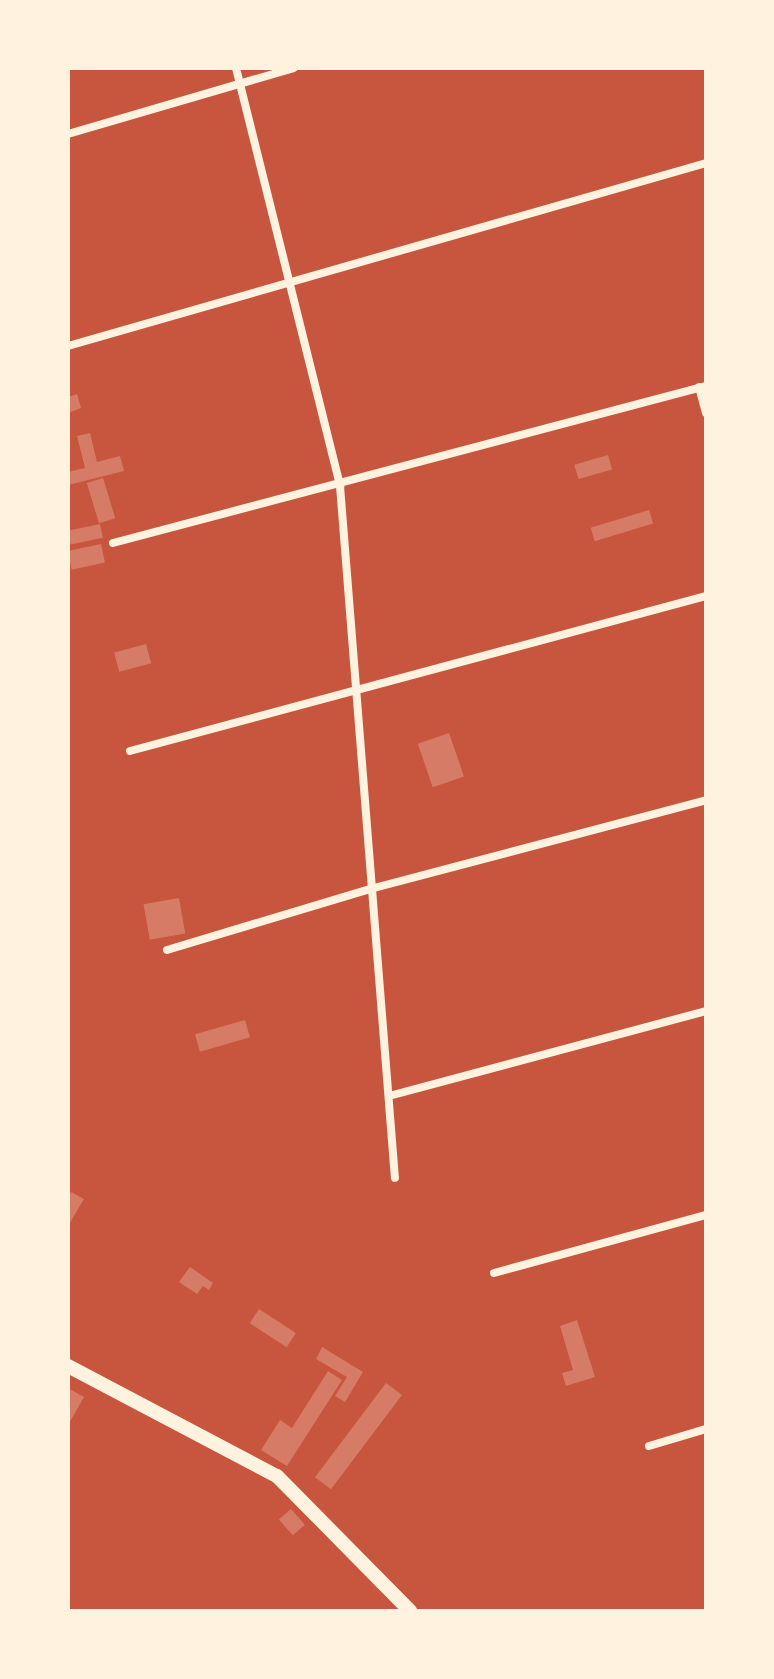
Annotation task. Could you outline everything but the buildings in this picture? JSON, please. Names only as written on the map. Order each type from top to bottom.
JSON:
[{"type":"street","points":[[236,68],[292,283],[340,486],[395,1178]]},
{"type":"street","points":[[68,134],[294,68]]},
{"type":"street","points":[[68,346],[706,163]]},
{"type":"street","points":[[113,543],[340,486],[702,386],[706,413]]},
{"type":"street","points":[[130,751],[357,693],[706,596]]},
{"type":"street","points":[[167,950],[374,888],[706,800]]},
{"type":"street","points":[[389,1096],[706,1011]]},
{"type":"street","points":[[494,1273],[706,1215]]},
{"type":"street","points":[[68,1366],[277,1476],[410,1611]]},
{"type":"street","points":[[649,1446],[706,1429]]}]
